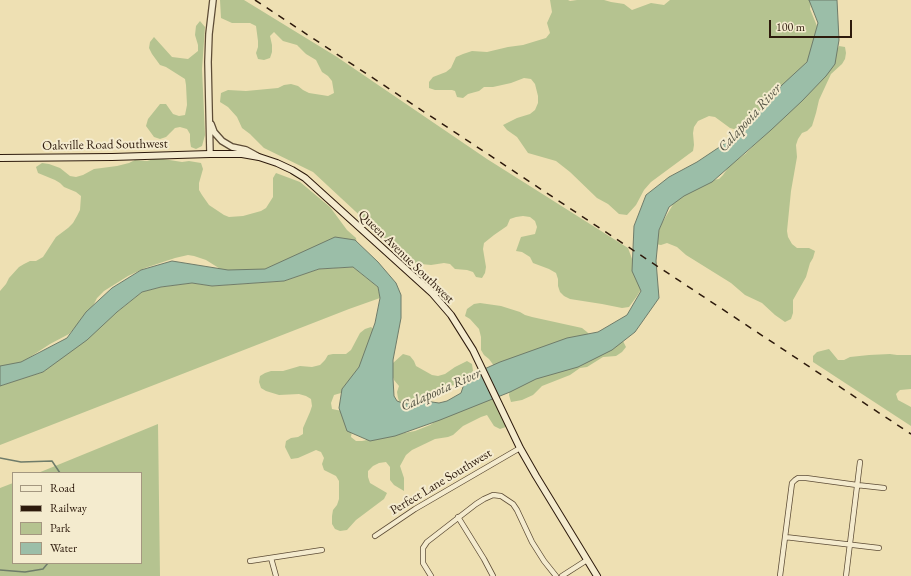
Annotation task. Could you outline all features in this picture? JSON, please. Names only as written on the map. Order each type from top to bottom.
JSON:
[{"type":"main road","name":"Queen Avenue Southwest","points":[[210,154],[242,154],[259,157],[292,170],[311,183],[438,300],[451,315],[464,335],[478,360],[520,448],[552,504],[597,576]]},
{"type":"main road","name":"Oakville Road Southwest","points":[[0,158],[124,157],[210,154]]},
{"type":"street","points":[[210,154],[209,47],[213,0]]},
{"type":"street","points":[[210,120],[214,132],[222,142],[232,147],[246,150],[259,157]]},
{"type":"street","name":"Perfect Lane Southwest","points":[[375,536],[416,509],[520,448]]},
{"type":"street","points":[[846,576],[860,462]]},
{"type":"street","points":[[780,576],[792,482],[798,478],[806,478],[884,488]]},
{"type":"street","points":[[431,576],[423,563],[423,548],[427,542],[458,517],[484,499],[493,495],[501,496],[513,504],[532,542],[556,576]]},
{"type":"street","points":[[458,517],[493,576]]},
{"type":"street","points":[[785,537],[879,548]]},
{"type":"street","points":[[250,561],[322,550]]},
{"type":"street","points":[[271,558],[276,576]]},
{"type":"street","points":[[562,576],[587,560]]},
{"type":"green space","points":[[220,0],[244,0],[337,57],[487,159],[628,248],[641,283],[640,291],[629,307],[622,308],[570,299],[564,296],[560,292],[556,273],[533,263],[530,257],[522,252],[516,251],[521,237],[535,234],[537,227],[535,221],[530,217],[523,216],[510,219],[507,226],[484,243],[483,249],[486,267],[482,278],[476,277],[473,272],[467,270],[455,269],[450,264],[444,263],[431,265],[411,263],[313,172],[264,148],[242,128],[237,117],[228,107],[220,102],[221,93],[228,90],[246,91],[278,88],[291,84],[298,86],[309,93],[328,96],[334,93],[332,81],[322,72],[316,60],[306,54],[297,45],[283,41],[274,32],[270,36],[272,52],[270,58],[264,60],[258,59],[256,53],[258,41],[256,26],[250,23],[232,23],[221,18]]},
{"type":"green space","points":[[550,0],[604,0],[624,4],[632,10],[651,3],[664,5],[670,0],[810,0],[810,9],[817,26],[815,51],[749,125],[743,129],[737,130],[730,128],[715,117],[709,116],[698,121],[694,127],[693,133],[693,151],[651,182],[644,190],[636,205],[627,215],[619,214],[608,204],[597,198],[570,172],[556,161],[528,153],[517,137],[503,125],[517,118],[530,114],[535,110],[538,103],[538,96],[535,84],[531,79],[524,78],[511,83],[493,87],[484,87],[479,91],[468,94],[463,98],[457,97],[455,91],[452,90],[435,90],[429,88],[429,82],[433,77],[446,72],[451,68],[456,57],[463,54],[472,51],[487,52],[523,45],[546,38],[550,33],[547,23],[552,12]]},
{"type":"green space","points":[[200,21],[205,27],[202,69],[205,135],[202,146],[196,149],[191,147],[190,134],[187,129],[180,127],[175,128],[166,137],[160,139],[154,137],[146,126],[148,119],[160,104],[166,104],[173,114],[179,116],[185,115],[187,105],[185,79],[160,65],[149,48],[150,42],[154,37],[172,57],[188,59],[198,51],[195,35],[196,26]]},
{"type":"green space","points":[[839,46],[845,47],[845,59],[842,64],[831,74],[819,100],[812,126],[807,131],[802,133],[796,145],[797,157],[791,191],[787,231],[788,237],[792,244],[797,248],[809,248],[815,251],[806,277],[793,300],[793,313],[791,319],[785,322],[762,303],[745,295],[731,283],[686,255],[677,247],[667,243],[661,245],[655,244],[656,238],[662,223],[675,201],[707,181],[719,179],[730,165],[745,154],[765,135],[831,62]]},
{"type":"green space","points":[[157,158],[201,163],[203,169],[199,183],[199,190],[209,205],[229,217],[243,216],[266,208],[273,197],[273,178],[276,173],[300,182],[330,207],[347,230],[356,238],[357,245],[346,239],[334,238],[319,249],[262,270],[222,270],[206,260],[188,255],[145,268],[128,276],[104,291],[97,298],[87,314],[69,334],[50,344],[21,363],[0,371],[0,291],[19,267],[30,261],[36,261],[43,257],[56,237],[73,223],[80,210],[81,196],[64,187],[55,180],[38,173],[36,167],[42,163],[49,164],[60,168],[70,176],[76,177],[94,169],[117,166],[135,160],[147,161]]},
{"type":"green space","points":[[353,267],[378,287],[380,298],[0,445],[0,386],[43,372],[142,292],[161,287],[192,283],[212,286],[284,281],[319,269]]},
{"type":"green space","points":[[480,303],[501,306],[532,317],[582,328],[591,336],[623,341],[626,347],[616,356],[603,357],[587,367],[580,368],[570,375],[542,386],[533,395],[522,400],[511,402],[509,395],[510,388],[481,350],[481,337],[479,329],[470,319],[465,316],[467,309],[474,304]]},
{"type":"green space","points":[[371,327],[376,331],[348,394],[341,393],[334,395],[331,403],[332,409],[342,411],[353,424],[351,437],[356,441],[415,431],[430,425],[441,418],[493,398],[506,427],[500,429],[494,426],[487,415],[463,426],[453,435],[435,439],[412,450],[406,455],[400,466],[404,478],[404,491],[394,485],[390,480],[390,467],[386,462],[373,466],[368,471],[370,483],[387,493],[384,499],[356,520],[347,530],[340,531],[335,529],[332,524],[333,510],[339,499],[339,481],[336,476],[324,470],[322,464],[324,458],[321,452],[316,450],[298,458],[291,459],[285,447],[286,441],[303,434],[303,428],[312,406],[311,399],[299,394],[279,395],[266,391],[261,388],[259,382],[260,376],[271,371],[283,371],[300,366],[312,367],[320,365],[328,355],[346,354],[351,350],[360,333]]},
{"type":"green space","points":[[829,349],[838,360],[869,355],[911,355],[911,389],[900,390],[896,394],[898,400],[911,407],[911,426],[813,362],[813,356],[817,352]]},
{"type":"green space","points":[[403,354],[410,356],[416,366],[432,375],[438,376],[445,374],[467,361],[472,364],[473,371],[466,382],[442,388],[423,402],[412,406],[400,404],[397,392],[399,386],[392,375],[393,363]]},
{"type":"green space","points":[[158,424],[160,576],[0,576],[0,488],[12,483],[12,564],[142,564],[142,472],[40,472]]},
{"type":"water","points":[[809,0],[837,0],[839,40],[835,64],[826,76],[802,101],[712,182],[684,196],[669,207],[659,230],[656,261],[659,298],[635,332],[612,350],[578,367],[536,379],[510,392],[395,436],[370,441],[347,431],[339,408],[342,389],[359,367],[375,323],[380,298],[378,287],[353,267],[319,269],[284,281],[212,286],[192,283],[161,287],[142,292],[117,312],[87,340],[43,372],[0,386],[0,366],[21,362],[67,338],[86,312],[112,288],[141,270],[172,261],[228,270],[265,269],[335,237],[355,240],[378,262],[396,283],[401,295],[401,318],[393,360],[394,396],[397,401],[405,404],[425,401],[439,403],[447,401],[461,393],[464,384],[458,382],[473,374],[500,362],[567,338],[598,332],[627,315],[641,291],[632,271],[634,226],[646,195],[669,177],[697,162],[739,134],[782,85],[807,62],[818,23]]},
{"type":"waterway","points":[[0,458],[21,462],[52,461],[59,472]]},
{"type":"waterway","points":[[0,570],[25,572],[43,569],[47,564]]},
{"type":"railway","points":[[255,0],[911,434]]},
{"type":"water label","name":"Calapooia River","points":[[750,118]]},
{"type":"water label","name":"Calapooia River","points":[[441,390]]}]
